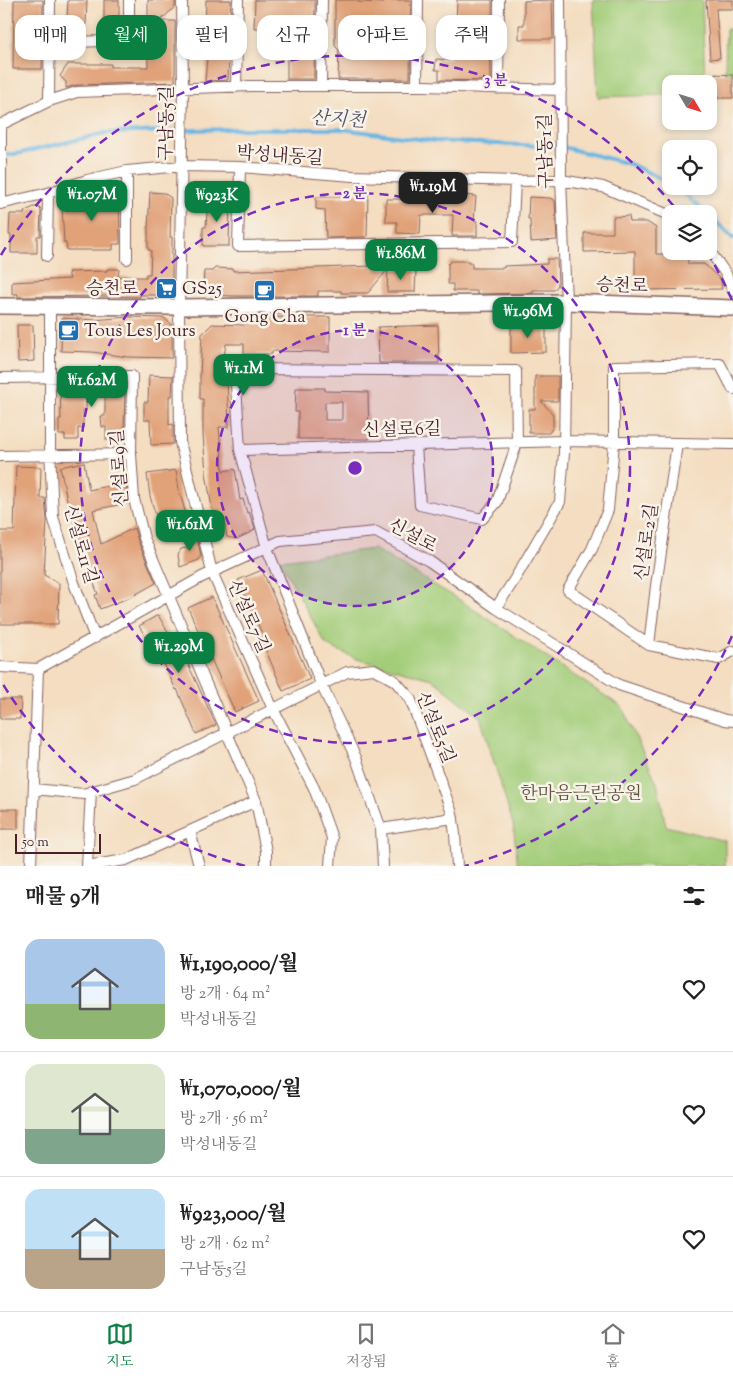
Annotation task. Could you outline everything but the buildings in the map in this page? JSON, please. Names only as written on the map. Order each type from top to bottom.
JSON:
[{"type":"main road","name":"승천로","points":[[0,306],[179,307],[566,302],[733,308]]},
{"type":"street","points":[[50,0],[50,15]]},
{"type":"street","points":[[86,42],[129,40],[129,0]]},
{"type":"street","name":"구남동5길","points":[[179,307],[183,108],[182,0]]},
{"type":"street","points":[[236,87],[238,0]]},
{"type":"street","points":[[321,86],[322,0]]},
{"type":"street","points":[[417,86],[418,0]]},
{"type":"street","points":[[498,0],[498,89]]},
{"type":"street","name":"구남동1길","points":[[496,608],[560,502],[564,441],[566,302],[561,180],[560,0]]},
{"type":"street","points":[[49,60],[49,101]]},
{"type":"street","points":[[1,204],[1,124],[49,101],[77,92],[321,86],[417,86],[561,90]]},
{"type":"street","name":"박성내동길","points":[[1,204],[48,193],[87,180],[182,161],[353,176],[515,181],[561,180],[603,187],[662,212]]},
{"type":"street","points":[[240,167],[238,246],[512,242],[515,181]]},
{"type":"street","points":[[127,172],[127,259]]},
{"type":"street","points":[[47,256],[48,193]]},
{"type":"street","points":[[716,260],[726,274],[733,291]]},
{"type":"street","name":"신설로11길","points":[[50,306],[53,517],[74,583],[95,638]]},
{"type":"street","name":"신설로7길","points":[[179,307],[180,442],[212,572],[273,709],[314,788],[332,838],[330,866]]},
{"type":"street","points":[[733,389],[720,364],[614,366],[614,443],[608,510],[592,549],[568,590],[648,645],[719,659],[733,651]]},
{"type":"street","points":[[383,866],[381,830],[356,758],[322,684],[267,548],[240,450],[235,369],[516,371],[517,444],[497,502],[482,519],[420,505],[416,445]]},
{"type":"street","name":"신설로9길","points":[[0,378],[132,376],[131,454],[134,499],[144,538],[256,801],[266,850],[266,866]]},
{"type":"street","points":[[564,441],[733,444]]},
{"type":"street","name":"신설로6길","points":[[240,450],[517,444],[564,441]]},
{"type":"street","name":"신설로2길","points":[[648,645],[677,444]]},
{"type":"street","points":[[0,456],[51,457],[131,454]]},
{"type":"street","name":"신설로","points":[[38,669],[212,572],[280,541],[376,532],[429,561],[496,608],[619,686],[733,721]]},
{"type":"street","points":[[0,667],[38,669],[31,866]]},
{"type":"street","name":"신설로5길","points":[[322,684],[347,672],[374,669],[395,681],[410,698],[453,818],[456,866]]},
{"type":"street","points":[[34,789],[83,794],[135,779],[322,684]]},
{"type":"street","points":[[91,792],[87,866],[126,860],[256,801]]},
{"type":"street","points":[[381,830],[453,818]]},
{"type":"street","points":[[190,831],[199,866]]},
{"type":"green space","points":[[593,0],[702,0],[705,75],[662,75],[662,95],[598,97]]},
{"type":"green space","points":[[726,29],[733,30],[733,73],[725,73]]},
{"type":"green space","name":"한마음근린공원","points":[[374,549],[455,597],[622,707],[657,783],[666,826],[725,841],[725,866],[518,866],[513,824],[480,717],[432,679],[357,659],[326,645],[280,560]]},
{"type":"waterway","name":"산지천","points":[[1,156],[106,133],[227,129],[341,129],[434,141],[563,147],[630,164],[662,179]]},
{"type":"waterway","name":"산지천","points":[[686,195],[697,205]]},
{"type":"waterway","name":"산지천","points":[[717,223],[733,238]]},
{"type":"place","name":"GS25","points":[[166,288]]},
{"type":"place","name":"Gong Cha","points":[[265,291]]},
{"type":"place","name":"Tous Les Jours","points":[[68,330]]}]
